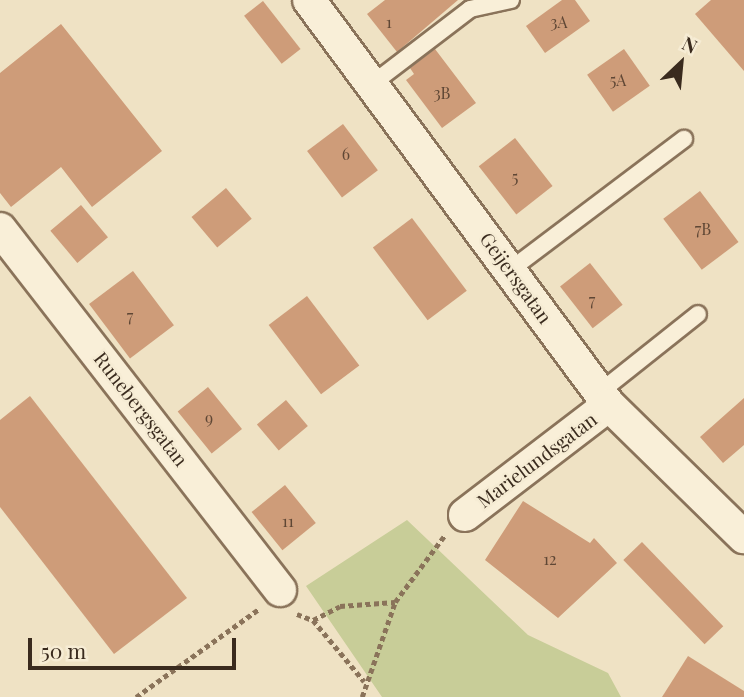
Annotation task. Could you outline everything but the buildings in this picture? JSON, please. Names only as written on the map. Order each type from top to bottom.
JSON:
[{"type":"street","name":"Geijersgatan","points":[[309,0],[605,398],[744,537]]},
{"type":"street","name":"Runebergsgatan","points":[[0,229],[273,598]]},
{"type":"street","name":"Marielundsgatan","points":[[465,515],[605,398]]},
{"type":"lane","points":[[372,84],[470,9],[511,0]]},
{"type":"lane","points":[[510,270],[684,139]]},
{"type":"lane","points":[[605,398],[698,314]]},
{"type":"path","points":[[362,697],[364,682],[395,602],[424,556],[465,515]]},
{"type":"path","points":[[136,697],[273,598]]},
{"type":"path","points":[[364,682],[313,620],[340,606],[395,602]]},
{"type":"green space","points":[[407,520],[528,635],[608,673],[621,697],[382,697],[306,586]]}]
